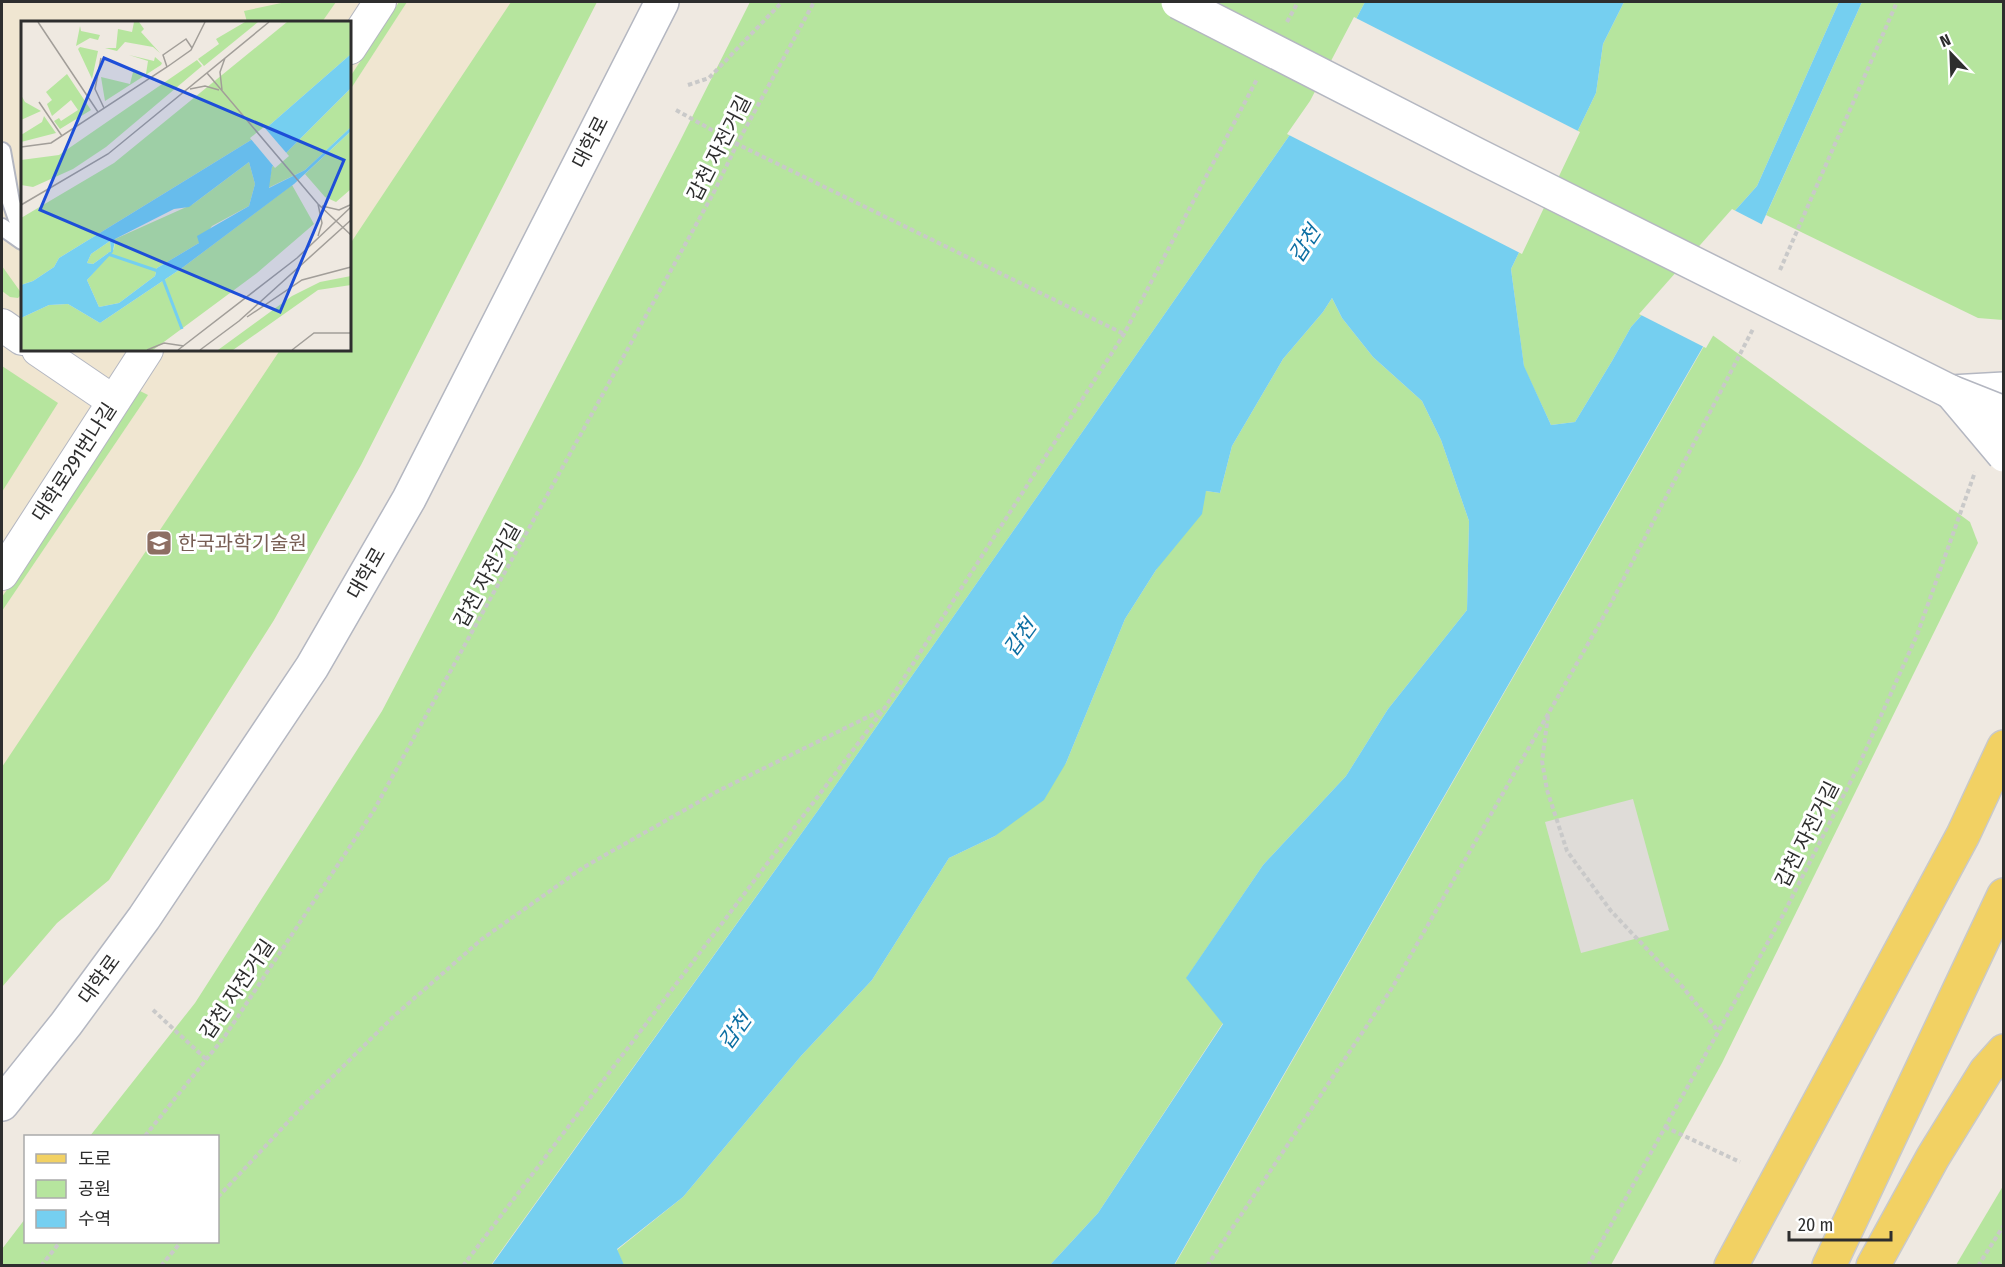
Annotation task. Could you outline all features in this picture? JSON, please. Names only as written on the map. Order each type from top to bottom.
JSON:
[{"type":"main road","name":"대학로","points":[[2,1104],[66,1024],[144,918],[312,668],[409,499],[662,2]]},
{"type":"main road","points":[[1178,2],[1477,155],[1951,392],[2004,413]]},
{"type":"main road","points":[[1951,392],[2004,389]]},
{"type":"main road","points":[[1951,392],[1990,462]]},
{"type":"main road","points":[[1731,1266],[1963,835],[2004,747]]},
{"type":"main road","points":[[1829,1266],[2004,895]]},
{"type":"main road","points":[[1873,1266],[1933,1157],[1986,1071],[2004,1051]]},
{"type":"street","points":[[351,46],[380,2]]},
{"type":"street","points":[[2,325],[21,338]]},
{"type":"street","points":[[39,351],[113,401]]},
{"type":"street","name":"대학로291번나길","points":[[2,574],[144,351]]},
{"type":"lane","points":[[2,151],[12,202],[21,231]]},
{"type":"lane","points":[[2,227],[21,241]]},
{"type":"path","points":[[688,85],[709,78],[782,2]]},
{"type":"path","name":"갑천 자전거길","points":[[147,1135],[225,1036],[374,810],[714,192],[814,2]]},
{"type":"path","points":[[1287,22],[1298,2]]},
{"type":"path","points":[[1777,276],[1897,2]]},
{"type":"path","points":[[463,1266],[884,709],[1124,334],[1260,74]]},
{"type":"path","points":[[676,110],[738,144],[1124,334]]},
{"type":"path","points":[[1207,1266],[1392,988],[1609,607],[1754,328]]},
{"type":"path","name":"갑천 자전거길","points":[[1588,1266],[1783,915],[1859,765],[1990,462]]},
{"type":"path","points":[[219,1196],[301,1108],[386,1024],[482,939],[584,867],[718,791],[884,709]]},
{"type":"path","points":[[1548,712],[1542,761],[1547,790],[1567,850],[1611,911],[1681,985],[1718,1031]]},
{"type":"path","points":[[153,1010],[207,1060]]},
{"type":"path","points":[[1665,1127],[1740,1162]]},
{"type":"path","points":[[1978,1266],[2004,1225]]},
{"type":"path","points":[[41,1266],[59,1243]]},
{"type":"path","points":[[161,1266],[180,1243]]},
{"type":"shaded area","name":"한국과학기술원","points":[[2,2],[596,2],[274,620],[109,880],[57,923],[2,987]]},
{"type":"shaded area","points":[[1633,799],[1669,930],[1581,953],[1545,822]]},
{"type":"green space","points":[[286,2],[336,2],[323,21],[247,21],[244,11]]},
{"type":"green space","points":[[399,2],[407,2],[351,88],[351,75]]},
{"type":"green space","points":[[511,2],[597,2],[361,465],[274,620],[109,880],[57,923],[2,987],[2,767],[279,351],[351,351],[351,242]]},
{"type":"green space","points":[[750,2],[1365,2],[1312,103],[819,809],[491,1265],[2,1266],[2,1249],[24,1220],[24,1243],[219,1243],[219,1135],[91,1135],[195,1003],[382,711],[678,145]]},
{"type":"green space","points":[[1624,2],[1839,2],[1757,186],[1631,327],[1575,422],[1551,425],[1524,367],[1511,269],[1596,93],[1603,44]]},
{"type":"green space","points":[[1862,2],[2003,2],[2003,320],[1978,318],[1766,215]]},
{"type":"green space","points":[[2,266],[21,295],[18,298],[10,297],[2,291]]},
{"type":"green space","points":[[1332,298],[1342,318],[1373,357],[1422,401],[1441,440],[1469,521],[1467,610],[1388,709],[1346,776],[1263,865],[1187,977],[1223,1023],[1098,1213],[1050,1265],[624,1266],[617,1250],[683,1197],[801,1056],[872,980],[949,858],[995,836],[1066,763],[1125,619],[1206,491],[1220,493],[1232,446],[1283,359]]},
{"type":"green space","points":[[1711,334],[1970,522],[1978,543],[1722,1063],[1611,1265],[1174,1266]]},
{"type":"green space","points":[[2,366],[58,403],[2,492]]},
{"type":"green space","points":[[140,391],[148,395],[2,611],[2,597]]},
{"type":"green space","points":[[2003,1186],[2003,1265],[1956,1265]]},
{"type":"water","name":"갑천","points":[[1365,2],[1624,2],[1603,44],[1596,93],[1511,269],[1524,366],[1551,425],[1575,422],[1631,327],[1757,186],[1839,2],[1862,2],[1719,319],[1174,1265],[1050,1265],[1098,1213],[1223,1024],[1186,978],[1263,865],[1346,776],[1388,709],[1467,610],[1469,521],[1441,440],[1422,401],[1373,357],[1342,318],[1332,298],[1283,359],[1232,446],[1220,493],[1206,491],[1202,514],[1156,570],[1125,619],[1066,763],[1044,800],[995,836],[949,858],[872,980],[801,1056],[683,1197],[617,1249],[624,1265],[491,1266],[819,809],[1312,103]]},
{"type":"pier","points":[[1354,17],[1580,132],[1522,254],[1287,134],[1310,101]]},
{"type":"pier","points":[[1732,209],[1765,226],[1722,320],[1706,348],[1639,314]]},
{"type":"place","name":"한국과학기술원","points":[[159,543]]}]
